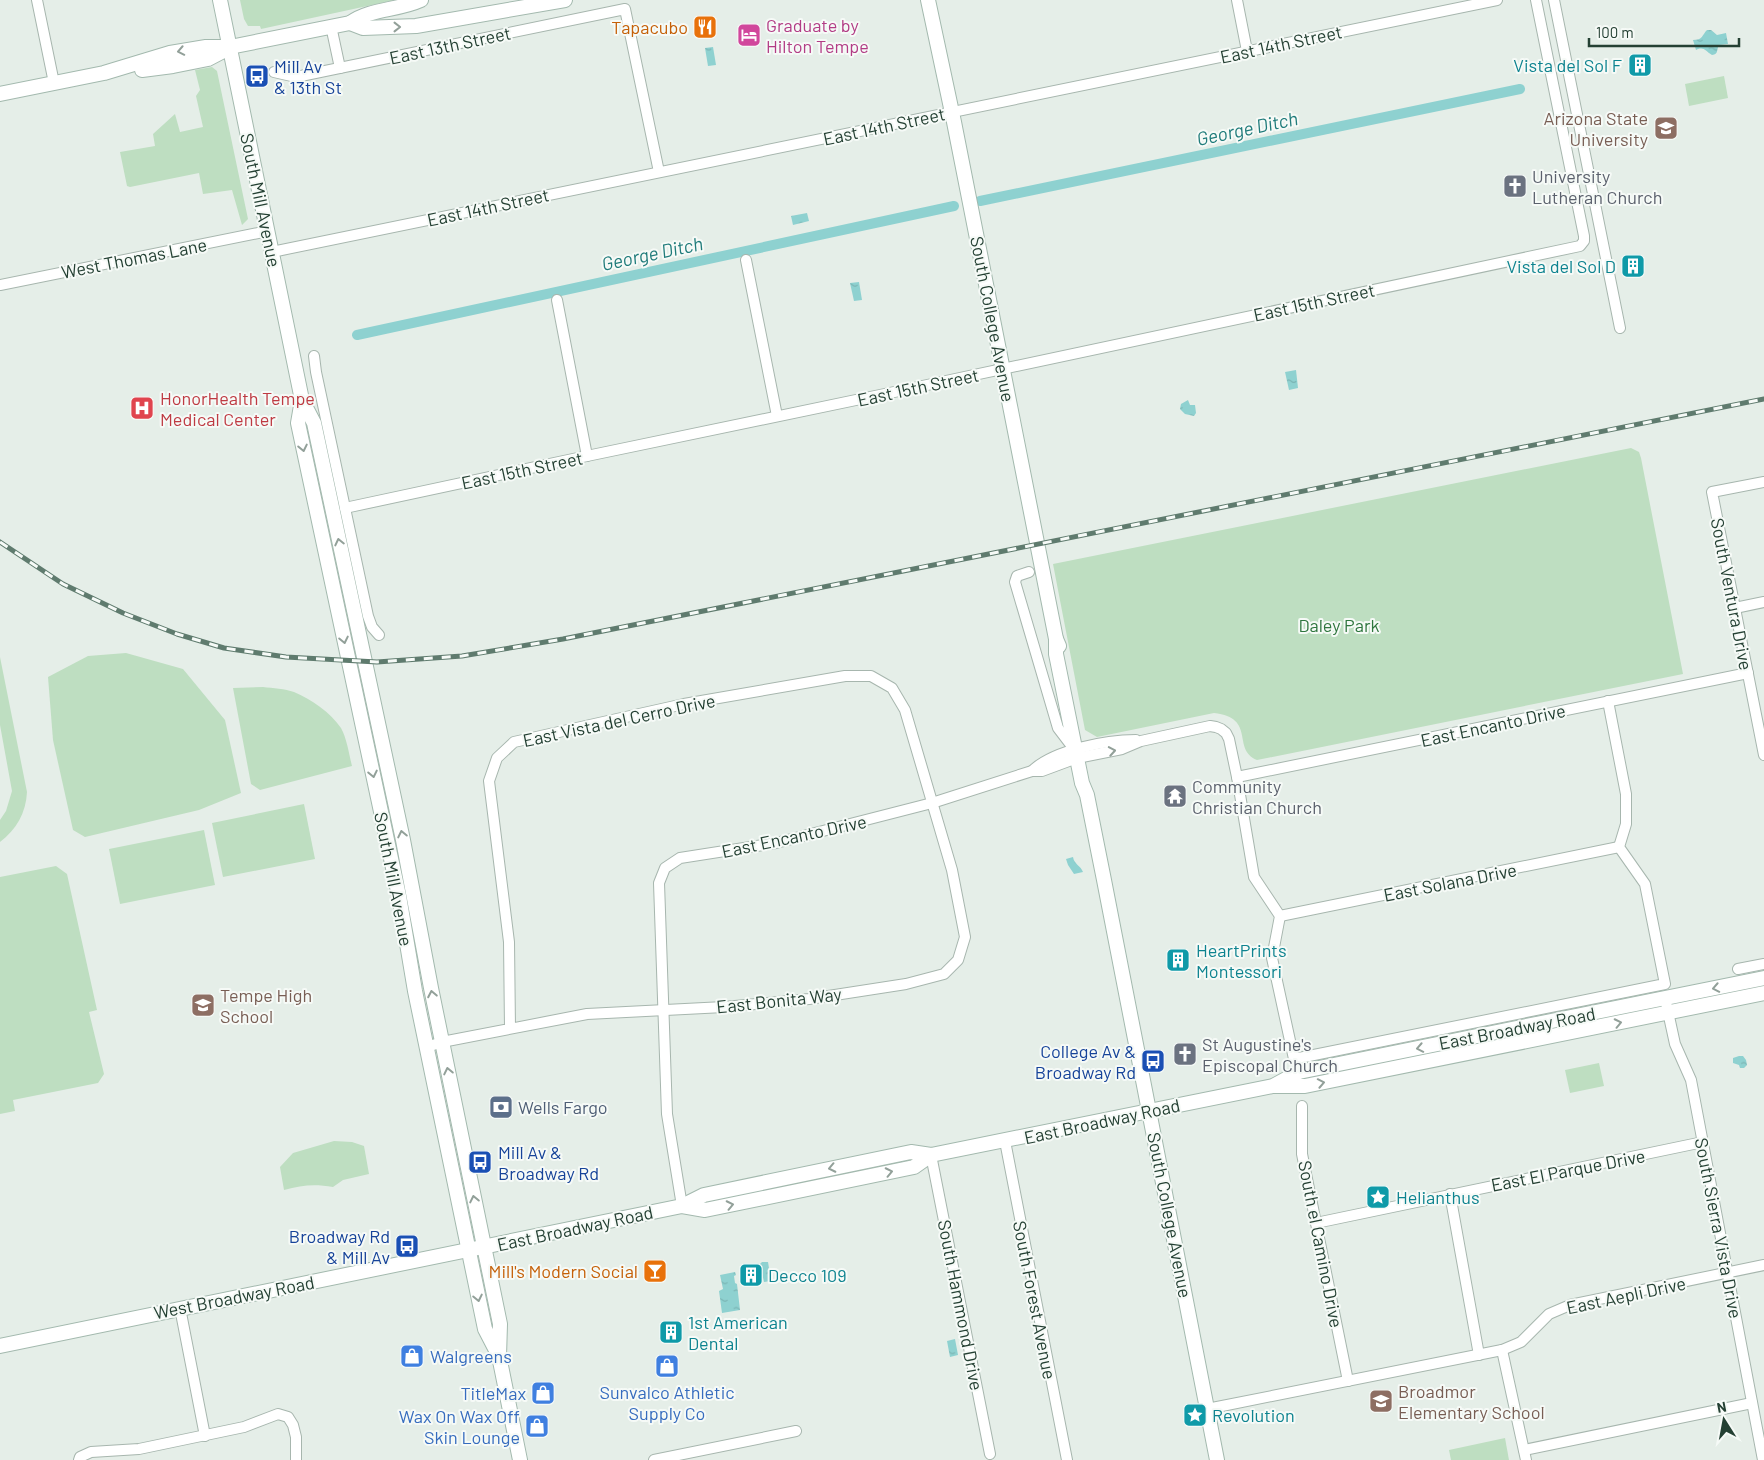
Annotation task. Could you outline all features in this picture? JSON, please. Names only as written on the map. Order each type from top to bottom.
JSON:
[{"type":"main road","name":"South Mill Avenue","points":[[220,0],[302,400],[314,423],[404,840],[438,1044],[500,1324],[499,1356],[520,1460]]},
{"type":"main road","name":"East 13th Street","points":[[0,94],[104,73],[170,53],[206,47],[230,47],[350,23],[361,15],[396,8],[420,0]]},
{"type":"main road","name":"East 13th Street","points":[[350,23],[363,28],[416,26],[565,0]]},
{"type":"main road","name":"South College Avenue","points":[[928,0],[952,112],[1056,639],[1056,654],[1079,753],[1082,783],[1087,795],[1150,1110],[1217,1460]]},
{"type":"main road","name":"South Mill Avenue","points":[[302,400],[298,423],[399,896],[415,991],[485,1329],[499,1356]]},
{"type":"main road","name":"East Broadway Road","points":[[1273,1086],[1299,1072],[1665,991],[1764,978]]},
{"type":"main road","name":"East Broadway Road","points":[[469,1250],[682,1206],[704,1195],[911,1152],[932,1155],[1273,1086],[1305,1086],[1764,993]]},
{"type":"main road","name":"West Broadway Road","points":[[0,1346],[469,1250]]},
{"type":"street","points":[[37,0],[54,83]]},
{"type":"street","points":[[1237,0],[1248,51]]},
{"type":"street","name":"East 14th Street","points":[[272,252],[1497,0]]},
{"type":"street","name":"East 15th Street","points":[[345,508],[1580,246],[1584,241],[1584,236],[1536,0]]},
{"type":"street","points":[[1554,0],[1620,328]]},
{"type":"street","name":"East 13th Street","points":[[274,72],[296,77],[625,10],[659,172]]},
{"type":"street","points":[[331,26],[340,68]]},
{"type":"street","name":"West Thomas Lane","points":[[0,285],[268,232]]},
{"type":"street","points":[[746,260],[777,416]]},
{"type":"street","points":[[557,300],[587,456]]},
{"type":"street","points":[[314,356],[368,616],[372,627],[379,635]]},
{"type":"street","name":"South Ventura Drive","points":[[1764,482],[1712,492],[1764,755]]},
{"type":"street","points":[[1029,572],[1017,576],[1015,582],[1058,728],[1079,753]]},
{"type":"street","points":[[1735,608],[1764,602]]},
{"type":"street","name":"East Encanto Drive","points":[[682,1206],[666,1114],[659,883],[665,868],[680,858],[776,843],[932,803],[1032,771],[1039,764],[1079,753],[1122,749],[1141,741],[1210,726],[1221,729],[1226,733],[1237,777],[1748,673]]},
{"type":"street","name":"East Vista del Cerro Drive","points":[[510,1028],[509,947],[489,781],[496,758],[514,742],[684,704],[845,676],[871,676],[892,688],[905,710],[932,803]]},
{"type":"street","points":[[1608,701],[1626,794],[1626,824],[1619,848]]},
{"type":"street","points":[[1237,777],[1254,877],[1280,916],[1272,958],[1294,1059],[1665,991]]},
{"type":"street","name":"East Bonita Way","points":[[438,1044],[587,1014],[724,1007],[809,999],[906,984],[944,974],[958,960],[965,937],[952,870],[932,803]]},
{"type":"street","name":"East Solana Drive","points":[[1280,916],[1619,848]]},
{"type":"street","name":"South Sierra Vista Drive","points":[[1619,848],[1645,884],[1675,1044],[1691,1080],[1763,1460]]},
{"type":"street","points":[[1738,969],[1764,964]]},
{"type":"street","name":"South el Camino Drive","points":[[1302,1106],[1302,1154],[1348,1381]]},
{"type":"street","name":"South Forest Avenue","points":[[1005,1141],[1066,1460]]},
{"type":"street","name":"East El Parque Drive","points":[[1316,1223],[1703,1142]]},
{"type":"street","name":"South Hammond Drive","points":[[932,1155],[990,1454]]},
{"type":"street","points":[[1450,1194],[1479,1355]]},
{"type":"street","name":"East Aepli Drive","points":[[1207,1409],[1502,1350],[1521,1342],[1549,1314],[1570,1305],[1764,1265]]},
{"type":"street","points":[[180,1308],[205,1436]]},
{"type":"street","points":[[1502,1350],[1525,1455],[1752,1403]]},
{"type":"street","points":[[80,1458],[91,1452],[139,1449],[205,1436],[244,1427],[278,1414],[288,1417],[293,1425],[296,1437],[296,1460]]},
{"type":"street","points":[[654,1460],[796,1431]]},
{"type":"green space","points":[[240,0],[395,0],[261,29],[260,26],[248,26],[244,19]]},
{"type":"green space","points":[[212,67],[217,71],[248,219],[242,225],[232,190],[203,194],[199,173],[130,187],[127,186],[120,152],[155,146],[153,134],[175,114],[180,132],[203,127],[196,96],[200,90],[195,70]]},
{"type":"green space","points":[[1724,76],[1728,98],[1689,106],[1685,84]]},
{"type":"green space","name":"Daley Park","points":[[1631,448],[1639,452],[1641,458],[1683,674],[1257,760],[1249,755],[1245,749],[1240,727],[1235,721],[1227,716],[1214,713],[1097,737],[1085,730],[1053,564]]},
{"type":"green space","points":[[126,653],[183,669],[225,720],[241,793],[199,810],[85,837],[73,830],[53,740],[48,677],[88,656]]},
{"type":"green space","points":[[0,657],[27,792],[25,807],[19,820],[11,832],[0,842],[0,820],[6,811],[12,791],[0,725]]},
{"type":"green space","points":[[263,687],[294,692],[307,698],[326,712],[337,722],[343,732],[352,766],[260,790],[251,784],[233,688]]},
{"type":"green space","points":[[304,804],[315,859],[223,877],[212,823]]},
{"type":"green space","points":[[204,830],[215,885],[120,904],[109,849]]},
{"type":"green space","points":[[56,866],[67,874],[97,1010],[89,1012],[104,1074],[98,1083],[13,1100],[15,1111],[0,1114],[0,877]]},
{"type":"green space","points":[[1599,1063],[1604,1086],[1570,1093],[1565,1070]]},
{"type":"green space","points":[[334,1141],[352,1142],[364,1146],[369,1174],[343,1180],[333,1187],[308,1186],[284,1190],[280,1167],[293,1153]]},
{"type":"green space","points":[[1505,1438],[1509,1460],[1451,1460],[1449,1450]]},
{"type":"water","points":[[1707,30],[1711,30],[1717,35],[1726,33],[1728,44],[1719,45],[1716,53],[1712,55],[1703,49],[1696,50],[1693,40],[1701,38]]},
{"type":"water","points":[[713,47],[716,65],[708,66],[705,48]]},
{"type":"water","points":[[807,213],[809,221],[793,225],[791,216]]},
{"type":"water","points":[[859,282],[862,300],[854,301],[850,283]]},
{"type":"water","points":[[1296,370],[1298,388],[1289,390],[1285,372]]},
{"type":"water","points":[[1188,400],[1190,405],[1195,405],[1196,413],[1194,416],[1185,414],[1180,409],[1181,404]]},
{"type":"water","points":[[1073,857],[1083,872],[1074,874],[1068,865],[1066,859]]},
{"type":"water","points":[[1743,1056],[1746,1060],[1747,1065],[1744,1068],[1740,1068],[1739,1065],[1733,1063],[1733,1058]]},
{"type":"water","points":[[768,1262],[771,1281],[764,1282],[760,1264]]},
{"type":"water","points":[[735,1272],[736,1275],[734,1276],[735,1283],[737,1284],[740,1310],[722,1313],[719,1291],[723,1289],[720,1275]]},
{"type":"water","points":[[955,1339],[958,1355],[950,1357],[947,1341]]},
{"type":"waterway","name":"George Ditch","points":[[980,201],[1520,89]]},
{"type":"waterway","name":"George Ditch","points":[[357,335],[954,206]]},
{"type":"railway","points":[[0,542],[63,584],[123,613],[177,634],[224,648],[286,657],[377,662],[462,656],[563,639],[1764,399]]},
{"type":"place","name":"Tapacubo","points":[[705,27]]},
{"type":"place","name":"Graduate by Hilton Tempe","points":[[749,35]]},
{"type":"place","name":"Vista del Sol F","points":[[1640,65]]},
{"type":"place","name":"Mill Av & 13th St","points":[[257,76]]},
{"type":"place","name":"Arizona State University","points":[[1666,128]]},
{"type":"place","name":"University Lutheran Church","points":[[1515,186]]},
{"type":"place","name":"Vista del Sol D","points":[[1633,266]]},
{"type":"place","name":"HonorHealth Tempe Medical Center","points":[[142,408]]},
{"type":"place","name":"Community Christian Church","points":[[1175,796]]},
{"type":"place","name":"HeartPrints Montessori","points":[[1178,960]]},
{"type":"place","name":"Tempe High School","points":[[203,1005]]},
{"type":"place","name":"St Augustine's Episcopal Church","points":[[1185,1054]]},
{"type":"place","name":"College Av & Broadway Rd","points":[[1153,1061]]},
{"type":"place","name":"Wells Fargo","points":[[501,1107]]},
{"type":"place","name":"Mill Av & Broadway Rd","points":[[480,1162]]},
{"type":"place","name":"Helianthus","points":[[1378,1197]]},
{"type":"place","name":"Broadway Rd & Mill Av","points":[[407,1246]]},
{"type":"place","name":"Mill's Modern Social","points":[[655,1271]]},
{"type":"place","name":"Decco 109","points":[[751,1275]]},
{"type":"place","name":"1st American Dental","points":[[671,1332]]},
{"type":"place","name":"Walgreens","points":[[412,1356]]},
{"type":"place","name":"Sunvalco Athletic Supply Co","points":[[667,1366]]},
{"type":"place","name":"TitleMax","points":[[543,1393]]},
{"type":"place","name":"Broadmor Elementary School","points":[[1381,1401]]},
{"type":"place","name":"Revolution","points":[[1195,1415]]},
{"type":"place","name":"Wax On Wax Off Skin Lounge","points":[[537,1426]]}]
